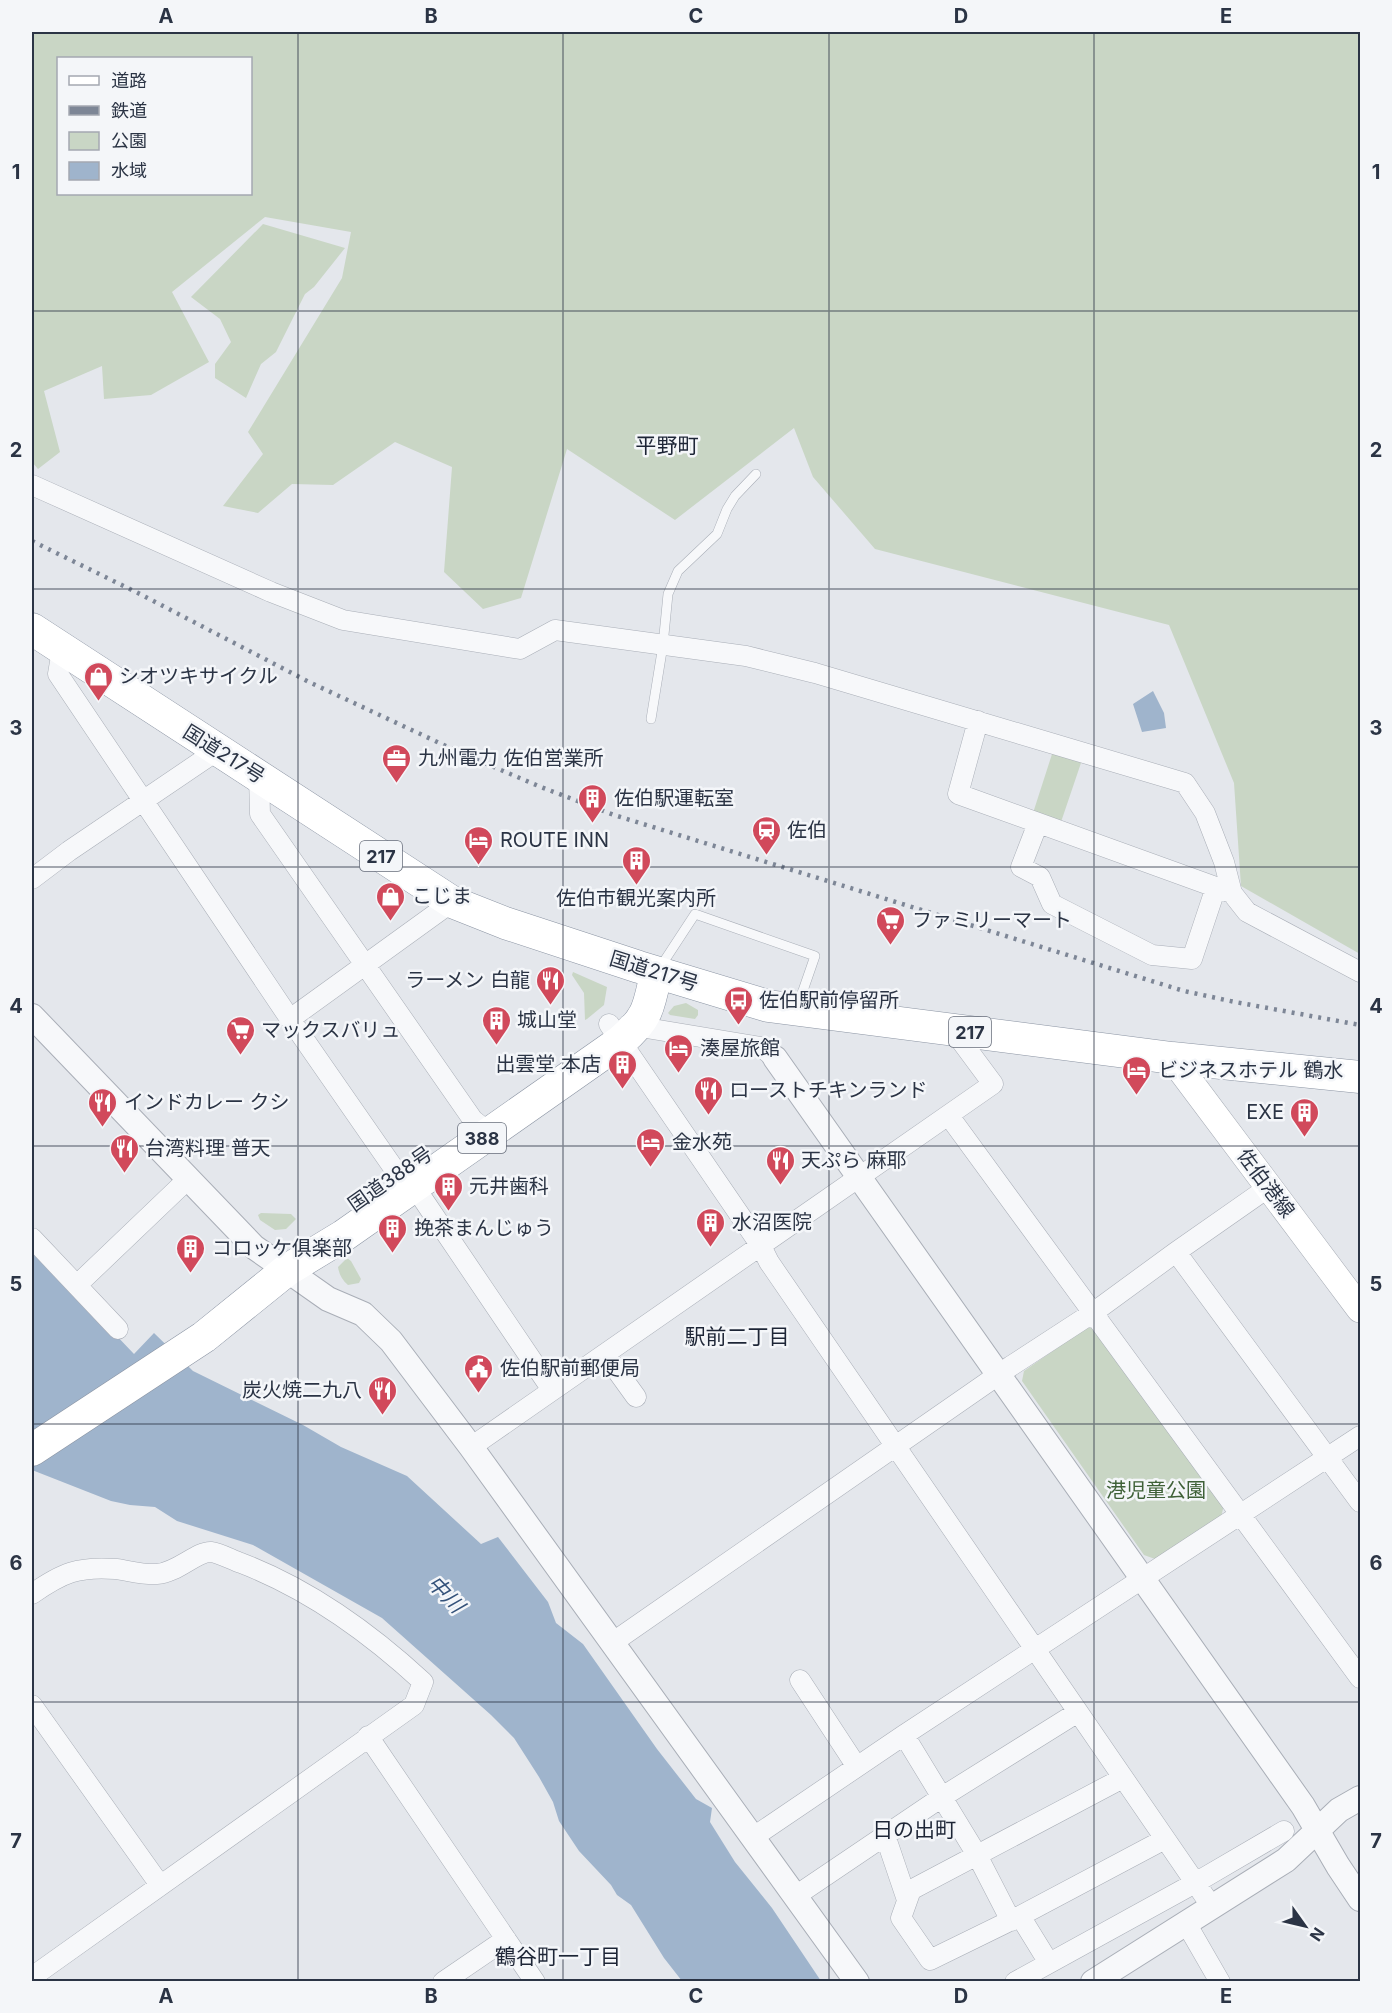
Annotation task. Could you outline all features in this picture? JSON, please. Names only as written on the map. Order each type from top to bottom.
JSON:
[{"type":"highway","name":"国道217号","points":[[32,629],[452,902],[506,923],[657,973],[768,1006],[1172,1058],[1360,1077]]},
{"type":"highway","name":"国道388号","points":[[32,1450],[182,1352],[287,1270],[343,1236],[406,1180],[623,1030],[649,1007],[657,973]]},
{"type":"main road","name":"佐伯港線","points":[[1172,1058],[1360,1309]]},
{"type":"street","points":[[32,485],[271,592],[343,620],[520,649],[555,630],[746,656],[815,673],[1185,783],[1205,813],[1224,862],[1224,890],[1192,959],[1152,955],[1052,904],[1040,877],[1021,867],[1038,823]]},
{"type":"street","points":[[62,650],[58,674],[290,1019],[406,1180],[552,1390]]},
{"type":"street","points":[[978,721],[958,794],[1224,890],[1246,912],[1360,972]]},
{"type":"street","points":[[32,879],[218,750]]},
{"type":"street","points":[[259,775],[260,814],[481,1127]]},
{"type":"street","points":[[290,1019],[452,902]]},
{"type":"street","points":[[32,1016],[254,1247],[328,1299],[363,1314],[391,1341],[471,1447],[856,1982]]},
{"type":"street","points":[[623,1030],[761,1047],[775,1058],[1304,1806],[1360,1899]]},
{"type":"street","points":[[623,1030],[769,1262],[1212,1907]]},
{"type":"street","points":[[471,1447],[993,1084],[953,1030]]},
{"type":"street","points":[[949,1116],[1360,1678]]},
{"type":"street","points":[[76,1285],[188,1179]]},
{"type":"street","points":[[612,1643],[999,1374],[1094,1312],[1176,1251],[1269,1187]]},
{"type":"street","points":[[32,1238],[118,1329]]},
{"type":"street","points":[[1176,1251],[1360,1502]]},
{"type":"street","points":[[604,1354],[636,1397]]},
{"type":"street","points":[[753,1838],[904,1735],[1360,1436]]},
{"type":"street","points":[[32,1594],[54,1578],[73,1571],[116,1569],[158,1575],[183,1566],[205,1552],[212,1552],[287,1584],[369,1635],[423,1682],[414,1705],[32,1977]]},
{"type":"street","points":[[800,1680],[857,1767]]},
{"type":"street","points":[[32,1705],[160,1885]]},
{"type":"street","points":[[794,1897],[942,1797],[1078,1712]]},
{"type":"street","points":[[904,1735],[1016,1918],[1049,1963]]},
{"type":"street","points":[[368,1736],[535,1982]]},
{"type":"street","points":[[1123,1778],[911,1890],[901,1918],[930,1960],[1016,1918],[1165,1839]]},
{"type":"street","points":[[1093,1982],[1286,1860],[1339,1810],[1360,1798]]},
{"type":"street","points":[[1015,1982],[1284,1832]]},
{"type":"street","points":[[885,1835],[907,1900]]},
{"type":"street","points":[[1186,1923],[1220,1982]]},
{"type":"street","points":[[443,1982],[506,1939]]},
{"type":"lane","points":[[651,719],[663,645],[668,594],[678,571],[717,534],[735,496],[756,474]]},
{"type":"lane","points":[[657,973],[666,955],[694,914],[814,956],[797,1010]]},
{"type":"green space","points":[[32,32],[1360,32],[1360,954],[1241,886],[1234,783],[1169,625],[875,549],[813,477],[794,428],[675,520],[567,449],[521,598],[483,609],[444,572],[452,467],[395,442],[333,485],[292,484],[258,513],[223,506],[263,454],[248,432],[342,278],[351,232],[265,217],[172,292],[209,362],[151,395],[104,399],[102,366],[44,391],[60,452],[38,469],[32,462]]},
{"type":"green space","points":[[263,224],[345,248],[314,287],[305,294],[276,352],[261,364],[246,398],[215,378],[215,364],[231,342],[220,319],[191,297]]},
{"type":"green space","points":[[1053,751],[1082,760],[1061,822],[1033,813]]},
{"type":"green space","points":[[573,972],[607,987],[604,1005],[585,1020],[584,993],[572,975]]},
{"type":"green space","points":[[686,1003],[698,1010],[695,1019],[668,1013],[674,1006]]},
{"type":"green space","points":[[261,1213],[291,1214],[296,1219],[286,1229],[275,1230],[260,1220],[258,1215]]},
{"type":"green space","points":[[347,1258],[361,1279],[359,1283],[348,1285],[340,1274],[338,1267]]},
{"type":"green space","name":"港児童公園","points":[[1087,1327],[1097,1330],[1224,1505],[1221,1517],[1155,1559],[1144,1555],[1022,1381],[1024,1371]]},
{"type":"water","points":[[1153,691],[1164,713],[1166,728],[1142,732],[1133,704]]},
{"type":"water","name":"中川","points":[[32,1247],[134,1354],[154,1333],[193,1371],[303,1425],[341,1447],[407,1476],[481,1544],[498,1537],[548,1602],[556,1623],[583,1644],[657,1749],[696,1799],[712,1808],[710,1822],[735,1862],[772,1908],[821,1981],[682,1981],[664,1958],[631,1905],[617,1895],[611,1885],[579,1851],[559,1821],[553,1802],[514,1738],[382,1618],[253,1545],[177,1521],[155,1507],[111,1501],[32,1470]]},
{"type":"railway","points":[[32,541],[309,682],[463,754],[614,815],[1184,991],[1360,1025]]},
{"type":"place","name":"シオツキサイクル","points":[[98,702]]},
{"type":"place","name":"九州電力 佐伯営業所","points":[[397,784]]},
{"type":"place","name":"佐伯駅運転室","points":[[593,824]]},
{"type":"place","name":"佐伯","points":[[766,856]]},
{"type":"place","name":"ROUTE INN","points":[[479,866]]},
{"type":"place","name":"佐伯市観光案内所","points":[[636,886]]},
{"type":"place","name":"こじま","points":[[391,922]]},
{"type":"place","name":"ファミリーマート","points":[[891,946]]},
{"type":"place","name":"ラーメン 白龍","points":[[551,1006]]},
{"type":"place","name":"佐伯駅前停留所","points":[[738,1026]]},
{"type":"place","name":"城山堂","points":[[496,1046]]},
{"type":"place","name":"マックスバリュ","points":[[240,1056]]},
{"type":"place","name":"湊屋旅館","points":[[679,1074]]},
{"type":"place","name":"出雲堂 本店","points":[[622,1090]]},
{"type":"place","name":"ビジネスホテル 鶴水","points":[[1137,1096]]},
{"type":"place","name":"ローストチキンランド","points":[[708,1116]]},
{"type":"place","name":"インドカレー クシ","points":[[103,1128]]},
{"type":"place","name":"EXE","points":[[1305,1138]]},
{"type":"place","name":"金水苑","points":[[651,1168]]},
{"type":"place","name":"台湾料理 普天","points":[[124,1174]]},
{"type":"place","name":"天ぷら 麻耶","points":[[780,1186]]},
{"type":"place","name":"元井歯科","points":[[448,1212]]},
{"type":"place","name":"水沼医院","points":[[711,1248]]},
{"type":"place","name":"挽茶まんじゅう","points":[[393,1254]]},
{"type":"place","name":"コロッケ俱楽部","points":[[191,1274]]},
{"type":"place","name":"佐伯駅前郵便局","points":[[479,1394]]},
{"type":"place","name":"炭火焼二九八","points":[[383,1416]]},
{"type":"district","name":"平野町","points":[[667,445]]},
{"type":"district","name":"駅前二丁目","points":[[737,1336]]},
{"type":"district","name":"日の出町","points":[[914,1829]]},
{"type":"district","name":"鶴谷町一丁目","points":[[558,1956]]}]
